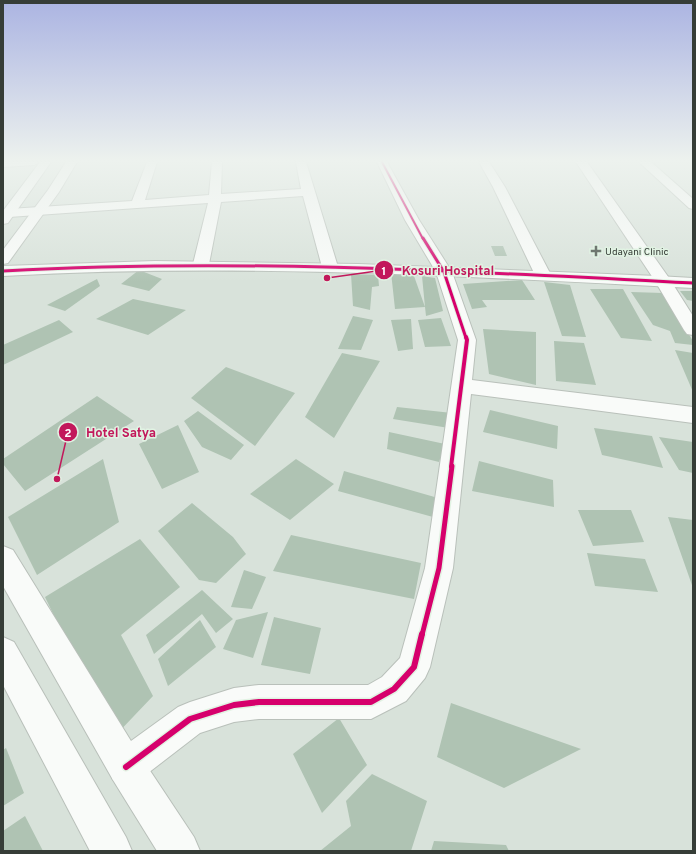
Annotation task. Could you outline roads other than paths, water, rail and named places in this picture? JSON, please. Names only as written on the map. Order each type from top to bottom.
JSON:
[{"type":"street","points":[[6,217],[17,202]]},
{"type":"street","points":[[3,260],[46,202]]},
{"type":"street","points":[[6,217],[40,211],[170,202]]},
{"type":"street","points":[[201,264],[214,202]]},
{"type":"street","points":[[311,202],[330,267]]},
{"type":"street","points":[[126,767],[190,719],[234,705],[259,702],[371,702],[394,689],[414,667],[439,568],[467,340],[444,272],[403,202]]},
{"type":"street","points":[[506,202],[543,275]]},
{"type":"street","points":[[608,202],[663,281],[693,330]]},
{"type":"street","points":[[3,271],[75,266],[201,264],[543,275],[693,283]]},
{"type":"street","points":[[462,386],[693,415]]},
{"type":"street","points":[[3,559],[126,767],[180,851]]},
{"type":"street","points":[[3,653],[112,851]]},
{"type":"place","name":"Udayani Clinic","points":[[596,251]]},
{"type":"place","name":"Kosuri Hospital","points":[[327,278]]},
{"type":"place","name":"Hotel Satya","points":[[57,479]]}]
